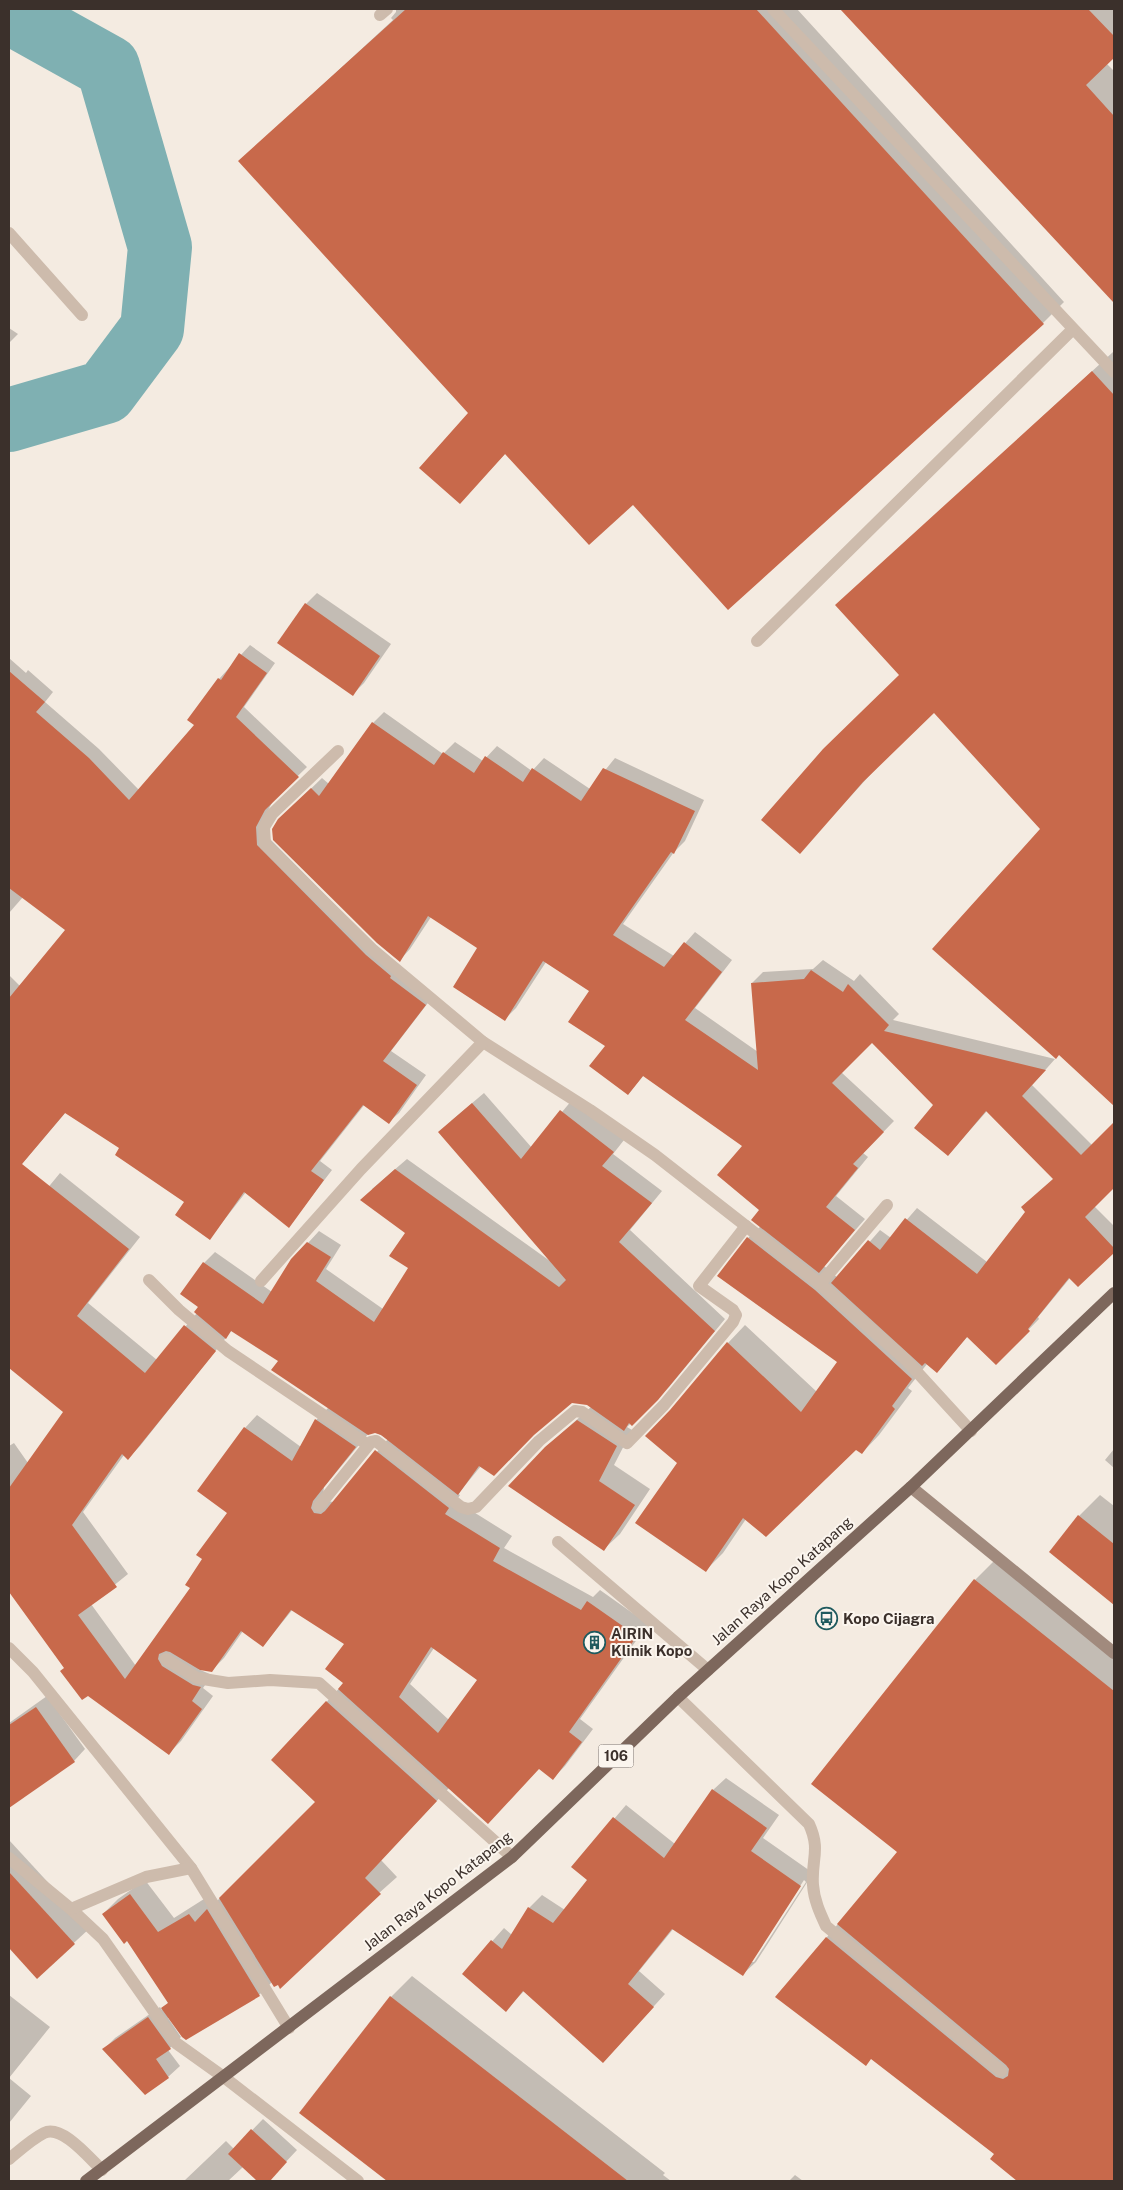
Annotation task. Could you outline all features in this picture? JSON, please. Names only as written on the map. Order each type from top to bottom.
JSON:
[{"type":"main road","name":"Jalan Raya Kopo Katapang","points":[[86,2181],[225,2078],[512,1857],[678,1697],[971,1431],[1114,1292]]},
{"type":"street","points":[[773,9],[1072,330],[1114,372]]},
{"type":"street","points":[[9,233],[82,315]]},
{"type":"street","points":[[757,641],[1072,330]]},
{"type":"street","points":[[338,751],[272,814],[264,827],[265,844],[372,949],[484,1042],[590,1110],[655,1155],[820,1284],[906,1360],[971,1431]]},
{"type":"street","points":[[261,1281],[361,1169],[484,1042]]},
{"type":"street","points":[[820,1284],[887,1205]]},
{"type":"street","points":[[319,1506],[368,1445],[376,1441],[461,1507],[468,1509],[476,1507],[539,1441],[575,1411],[582,1412],[627,1443],[664,1405],[733,1322],[736,1315],[734,1310],[699,1286],[746,1226]]},
{"type":"street","points":[[149,1280],[179,1310],[228,1350],[368,1445]]},
{"type":"street","points":[[911,1487],[1114,1653]]},
{"type":"street","points":[[558,1542],[708,1670]]},
{"type":"street","points":[[9,1648],[33,1672],[191,1868],[289,2028]]},
{"type":"street","points":[[166,1659],[196,1678],[228,1683],[270,1680],[318,1683],[512,1857]]},
{"type":"street","points":[[678,1697],[809,1824],[816,1839],[813,1885],[817,1908],[826,1926],[1001,2071]]},
{"type":"street","points":[[9,1858],[72,1910],[103,1939],[176,2043],[225,2078],[358,2181]]},
{"type":"street","points":[[72,1910],[146,1878],[191,1868]]},
{"type":"street","points":[[9,2159],[45,2132],[53,2131],[65,2135],[102,2170]]},
{"type":"building","points":[[406,9],[756,9],[1044,324],[728,610],[633,505],[589,545],[505,454],[460,504],[419,468],[468,413],[238,161]]},
{"type":"building","points":[[840,9],[1088,9],[1114,36],[1114,58],[1086,85],[1114,116],[1114,303]]},
{"type":"building","points":[[1092,371],[1114,395],[1114,1106],[1059,1055],[1056,1059],[932,949],[1040,829],[934,713],[863,782],[800,854],[761,820],[823,749],[899,675],[835,605]]},
{"type":"building","points":[[305,603],[380,656],[353,696],[277,643]]},
{"type":"building","points":[[239,653],[267,673],[236,717],[299,777],[265,810],[256,827],[257,845],[366,955],[391,976],[390,978],[426,1005],[383,1061],[417,1085],[389,1124],[363,1105],[311,1171],[324,1180],[289,1228],[244,1192],[210,1240],[175,1215],[184,1202],[115,1155],[119,1148],[65,1113],[22,1164],[129,1249],[77,1316],[145,1373],[184,1325],[216,1351],[128,1460],[122,1454],[72,1525],[117,1587],[78,1615],[125,1679],[190,1588],[185,1585],[202,1559],[196,1555],[227,1513],[197,1491],[244,1427],[292,1461],[315,1419],[356,1447],[313,1501],[311,1508],[314,1513],[321,1514],[325,1511],[375,1450],[449,1508],[445,1514],[500,1548],[493,1561],[581,1610],[587,1601],[637,1636],[569,1732],[582,1742],[553,1780],[539,1769],[488,1824],[338,1689],[343,1683],[325,1669],[344,1644],[291,1610],[263,1647],[241,1631],[212,1672],[200,1670],[170,1652],[166,1651],[159,1654],[158,1659],[162,1666],[193,1685],[201,1687],[192,1701],[202,1709],[169,1755],[88,1696],[82,1700],[60,1671],[64,1668],[9,1592],[9,1488],[63,1412],[9,1368],[9,998],[65,930],[9,888],[9,671],[45,702],[36,712],[89,758],[129,800],[194,725],[187,720],[218,678],[221,680]],"holes":[[[431,1647],[477,1680],[438,1733],[399,1697]]]},
{"type":"building","points":[[372,722],[434,765],[443,752],[474,773],[485,756],[523,782],[532,768],[581,801],[603,768],[695,811],[674,854],[671,852],[613,935],[664,967],[684,942],[722,972],[685,1020],[758,1070],[751,983],[804,979],[811,970],[843,992],[848,984],[889,1025],[884,1031],[1046,1070],[1022,1096],[1081,1155],[1114,1122],[1114,1188],[1085,1217],[1114,1248],[1114,1253],[1078,1287],[1069,1278],[1028,1329],[1030,1331],[996,1365],[967,1337],[937,1373],[925,1363],[922,1366],[831,1283],[868,1240],[880,1250],[905,1218],[977,1274],[1025,1212],[1021,1207],[1053,1179],[986,1111],[948,1156],[914,1128],[933,1105],[872,1043],[832,1083],[884,1132],[853,1164],[858,1168],[826,1207],[855,1230],[819,1273],[751,1220],[759,1210],[717,1175],[742,1146],[643,1076],[628,1095],[589,1066],[605,1046],[568,1022],[589,991],[543,961],[505,1021],[453,987],[477,948],[428,916],[400,962],[377,943],[273,840],[272,829],[278,819],[311,788],[319,796]]},
{"type":"building","points":[[472,1103],[521,1159],[560,1110],[614,1152],[602,1166],[652,1203],[619,1242],[715,1331],[658,1400],[632,1426],[629,1423],[624,1431],[587,1405],[572,1403],[534,1435],[494,1476],[479,1466],[458,1495],[381,1435],[375,1433],[368,1435],[271,1370],[278,1361],[231,1331],[226,1339],[194,1312],[198,1307],[180,1294],[203,1262],[263,1304],[291,1259],[307,1242],[331,1257],[316,1281],[374,1322],[408,1268],[389,1256],[405,1233],[360,1200],[395,1169],[559,1287],[566,1280],[438,1132]]},
{"type":"building","points":[[747,1237],[815,1290],[912,1379],[892,1406],[895,1409],[862,1454],[856,1450],[766,1537],[743,1518],[706,1572],[635,1523],[677,1463],[645,1436],[670,1410],[727,1342],[801,1412],[837,1362],[717,1276]]},
{"type":"building","points":[[577,1420],[617,1446],[599,1481],[635,1505],[604,1551],[508,1486],[545,1447]]},
{"type":"building","points":[[1078,1515],[1114,1544],[1114,1605],[1049,1552]]},
{"type":"building","points":[[974,1579],[1114,1691],[1114,2181],[1017,2181],[990,2159],[994,2154],[871,2059],[866,2066],[775,1997],[826,1937],[996,2077],[1003,2079],[1008,2076],[1009,2069],[1006,2065],[837,1924],[897,1852],[811,1784]]},
{"type":"building","points":[[326,1701],[437,1801],[365,1878],[381,1894],[280,1989],[278,1985],[274,1987],[219,1898],[315,1802],[271,1760]]},
{"type":"building","points":[[36,1707],[75,1762],[9,1808],[9,1725]]},
{"type":"building","points":[[712,1789],[767,1828],[751,1851],[801,1886],[743,1976],[672,1929],[628,1984],[654,2007],[603,2063],[523,1991],[506,2012],[462,1974],[491,1940],[502,1949],[528,1907],[553,1923],[587,1880],[571,1867],[613,1817],[664,1858]]},
{"type":"building","points":[[9,1872],[75,1944],[37,1979],[9,1948]]},
{"type":"building","points":[[130,1894],[158,1932],[189,1914],[195,1922],[207,1909],[260,1996],[186,2040],[182,2037],[161,2008],[168,2003],[127,1941],[124,1944],[102,1914]]},
{"type":"building","points":[[390,1996],[628,2181],[387,2181],[299,2113]]},
{"type":"building","points":[[148,2017],[171,2049],[156,2059],[169,2078],[145,2095],[102,2049]]},
{"type":"building","points":[[251,2129],[287,2162],[270,2181],[257,2181],[228,2154]]},
{"type":"waterway","points":[[9,12],[108,67],[160,247],[152,329],[105,392],[9,420]]},
{"type":"place","name":"Kopo Cijagra","points":[[827,1619]]},
{"type":"place","name":"AIRIN Klinik Kopo","points":[[595,1643]]}]
